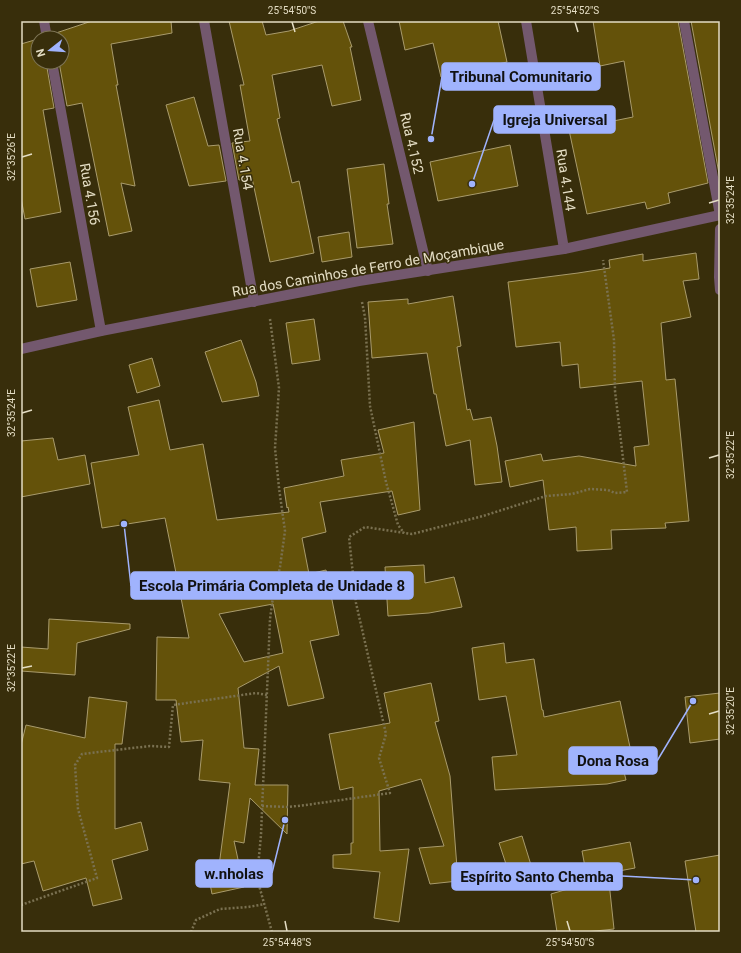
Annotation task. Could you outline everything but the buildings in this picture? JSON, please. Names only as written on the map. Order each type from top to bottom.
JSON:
[{"type":"street","name":"Rua 4.154","points":[[204,21],[254,302]]},
{"type":"street","name":"Rua 4.152","points":[[368,21],[428,271]]},
{"type":"street","name":"Rua 4.144","points":[[526,21],[564,249]]},
{"type":"street","points":[[684,21],[720,215]]},
{"type":"street","name":"Rua 4.156","points":[[53,70],[101,331]]},
{"type":"street","name":"Rua dos Caminhos de Ferro de Moçambique","points":[[21,349],[101,331],[359,281],[601,242],[720,215]]},
{"type":"street","points":[[720,229],[720,290]]},
{"type":"path","points":[[262,806],[288,807],[390,793],[379,758],[386,734],[356,603],[349,537],[365,528],[412,534],[482,516],[546,496],[572,494],[590,489],[608,490],[615,493],[627,492],[615,391],[614,340],[601,242]]},
{"type":"path","points":[[359,281],[365,317],[370,406],[386,482],[398,525],[404,533]]},
{"type":"path","points":[[272,298],[270,318],[274,359],[279,388],[275,448],[285,531],[270,619],[262,806],[257,878],[272,932]]},
{"type":"path","points":[[21,905],[97,878],[78,809],[75,765],[82,754],[150,746],[169,747],[173,705],[256,693],[267,695]]},
{"type":"path","points":[[191,932],[196,920],[220,908],[248,907],[265,904]]},
{"type":"place","name":"Tribunal Comunitario","points":[[431,139]]},
{"type":"place","name":"Igreja Universal","points":[[472,184]]},
{"type":"place","name":"Escola Primária Completa de Unidade 8","points":[[124,524]]},
{"type":"place","name":"Dona Rosa","points":[[693,701]]},
{"type":"place","name":"w.nholas","points":[[285,820]]},
{"type":"place","name":"Espírito Santo Chemba","points":[[696,880]]}]
